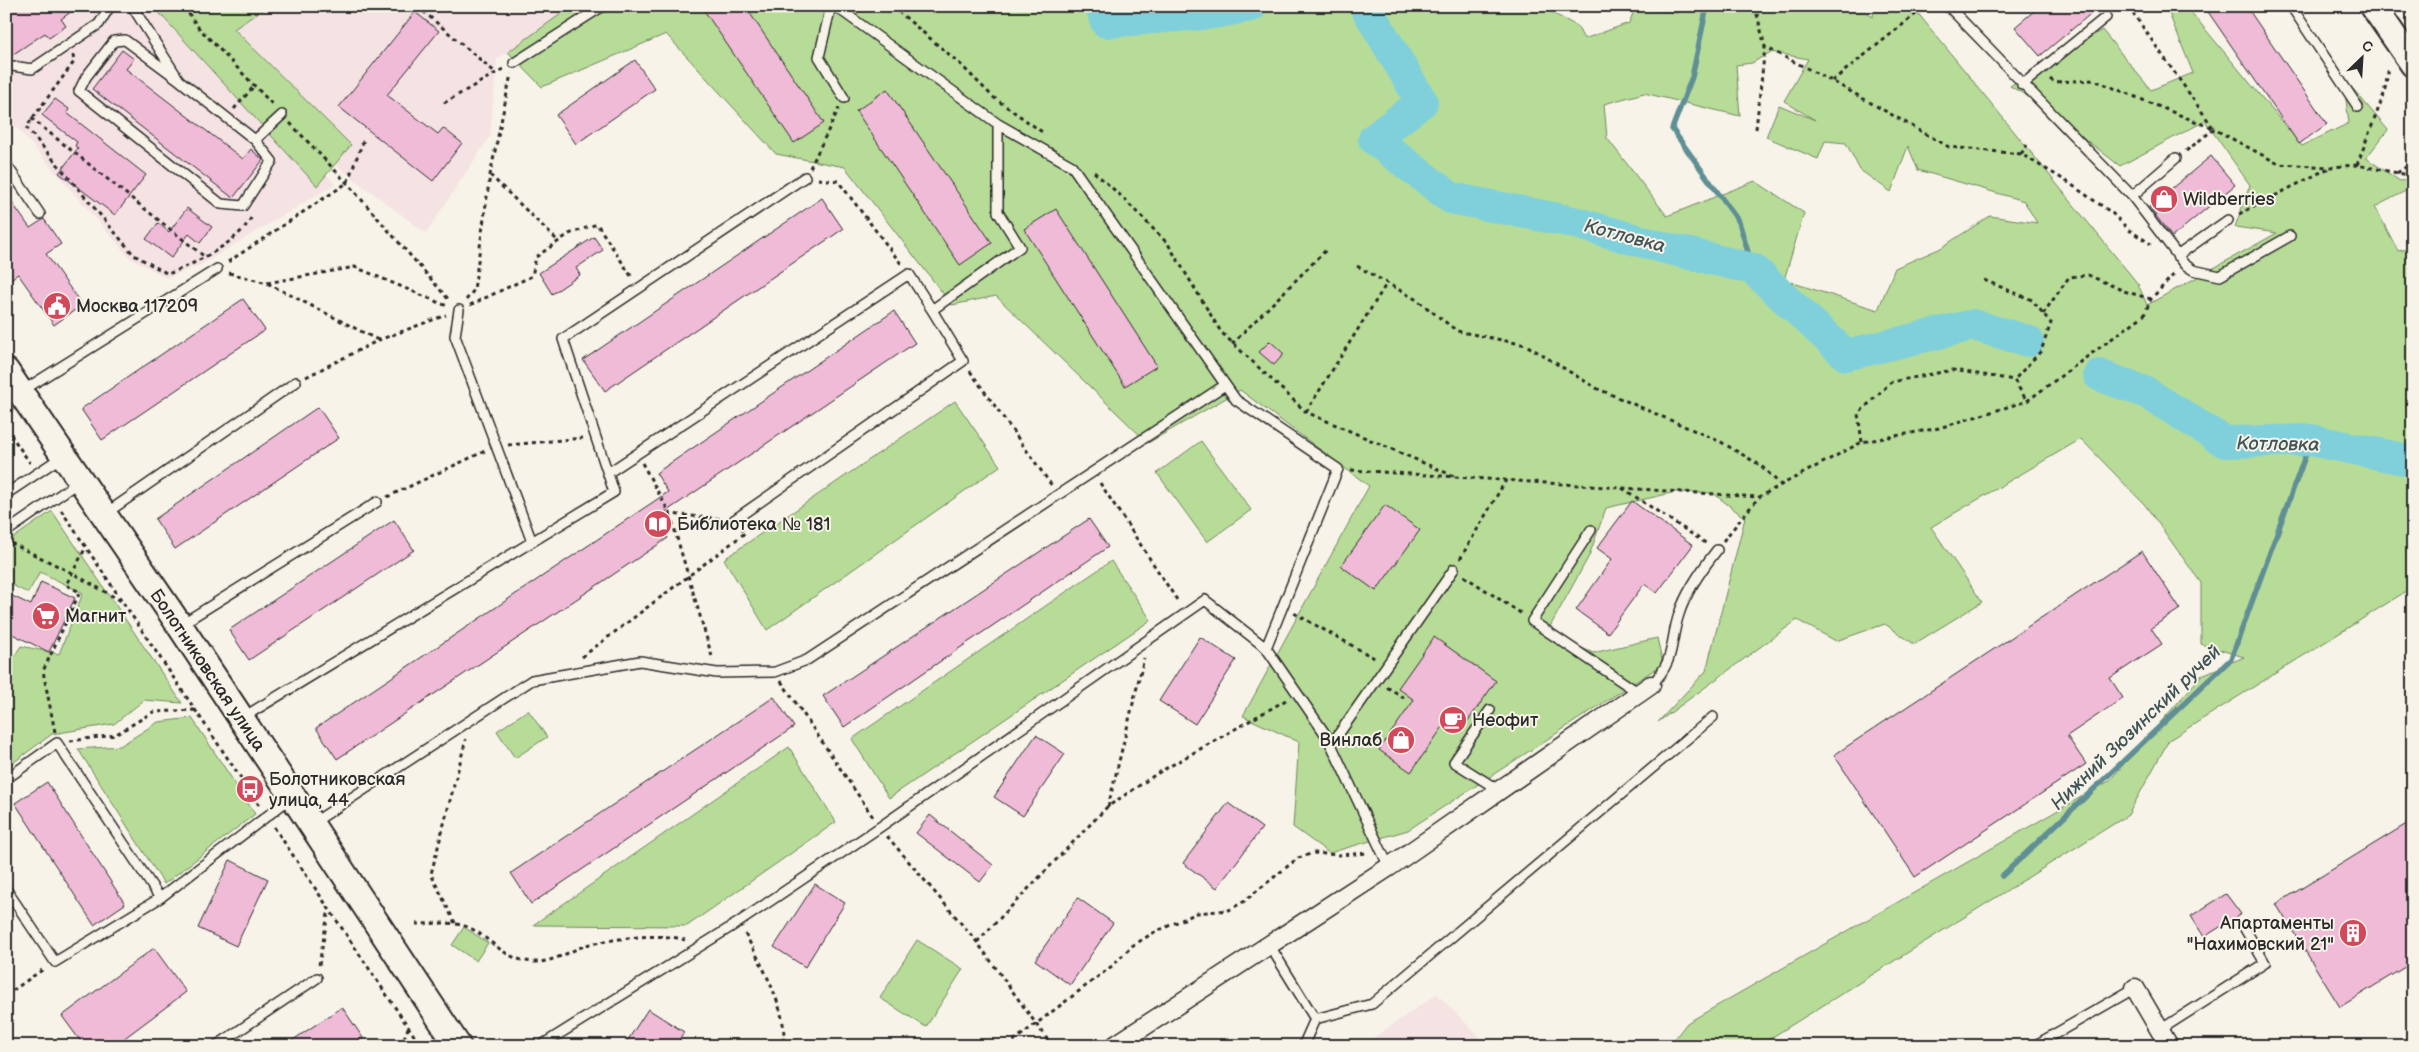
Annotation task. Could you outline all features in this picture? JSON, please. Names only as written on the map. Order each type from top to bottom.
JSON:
[{"type":"street","points":[[2372,6],[2413,64]]},
{"type":"street","name":"Болотниковская улица","points":[[6,371],[180,626],[458,1046]]},
{"type":"street","points":[[1114,1046],[1270,946],[1385,859],[1500,792],[1645,689]]},
{"type":"street","points":[[2134,988],[2169,1046]]},
{"type":"lane","points":[[6,65],[32,69],[99,24],[110,6]]},
{"type":"lane","points":[[132,6],[179,80]]},
{"type":"lane","points":[[514,63],[603,6]]},
{"type":"lane","points":[[831,6],[819,57],[844,98]]},
{"type":"lane","points":[[835,6],[998,124],[1072,166],[1236,400],[1338,469],[1266,648]]},
{"type":"lane","points":[[1948,6],[2022,85],[2132,196],[2184,264],[2193,270],[2220,276],[2290,236]]},
{"type":"lane","points":[[2291,6],[2358,107]]},
{"type":"lane","points":[[2022,85],[2106,17]]},
{"type":"lane","points":[[125,40],[179,80],[256,140],[272,161],[243,206],[221,204],[79,91],[86,76],[114,41],[125,40]]},
{"type":"lane","points":[[256,140],[282,115]]},
{"type":"lane","points":[[932,310],[1020,247],[998,212],[998,124]]},
{"type":"lane","points":[[2132,196],[2176,158]]},
{"type":"lane","points":[[6,164],[40,214]]},
{"type":"lane","points":[[241,719],[614,492],[563,339],[805,177]]},
{"type":"lane","points":[[2176,256],[2228,220]]},
{"type":"lane","points":[[21,392],[217,269]]},
{"type":"lane","points":[[608,473],[909,274],[963,361],[734,520]]},
{"type":"lane","points":[[459,310],[455,336],[498,445],[532,542]]},
{"type":"lane","points":[[104,514],[296,382]]},
{"type":"lane","points":[[310,825],[532,680],[640,661],[717,673],[775,672],[807,660],[1225,385]]},
{"type":"lane","points":[[6,494],[63,455]]},
{"type":"lane","points":[[6,532],[80,481]]},
{"type":"lane","points":[[180,626],[377,502]]},
{"type":"lane","points":[[1591,530],[1532,621],[1645,689],[1664,672],[1671,655],[1679,614],[1702,571],[1716,550]]},
{"type":"lane","points":[[1331,745],[1454,569]]},
{"type":"lane","points":[[540,1046],[701,948],[880,827],[1205,600],[1266,648],[1298,694],[1331,745],[1385,859]]},
{"type":"lane","points":[[1490,710],[1454,762],[1500,792]]},
{"type":"lane","points":[[1315,1019],[1372,1004],[1713,717]]},
{"type":"lane","points":[[6,779],[57,743],[160,898]]},
{"type":"lane","points":[[6,889],[55,962],[160,898],[266,815],[292,797]]},
{"type":"lane","points":[[2160,1030],[2265,963],[2244,929]]},
{"type":"lane","points":[[1270,946],[1315,1019]]},
{"type":"lane","points":[[216,1046],[317,978]]},
{"type":"lane","points":[[2034,1046],[2134,988]]},
{"type":"lane","points":[[1303,1046],[1315,1019]]},
{"type":"path","points":[[184,6],[197,26],[347,183],[459,310]]},
{"type":"path","points":[[417,6],[496,73]]},
{"type":"path","points":[[892,6],[959,62],[993,97],[1049,136]]},
{"type":"path","points":[[1755,6],[1765,47],[1756,129]]},
{"type":"path","points":[[1832,81],[1926,6]]},
{"type":"path","points":[[2128,6],[2214,129]]},
{"type":"path","points":[[72,42],[74,62],[26,127],[134,255],[168,274],[205,257],[247,227],[254,214],[243,206]]},
{"type":"path","points":[[1765,47],[1832,81],[1948,147],[2021,154],[2066,180],[2112,213],[2129,230],[2152,245]]},
{"type":"path","points":[[2357,165],[2384,94],[2390,69],[2387,61]]},
{"type":"path","points":[[444,103],[514,63]]},
{"type":"path","points":[[459,310],[474,290],[490,175],[514,63]]},
{"type":"path","points":[[2041,70],[2054,82],[2094,80],[2214,129],[2279,164],[2330,168],[2357,165],[2413,176]]},
{"type":"path","points":[[227,117],[254,86]]},
{"type":"path","points":[[844,98],[805,177],[838,181],[909,274]]},
{"type":"path","points":[[31,118],[205,257]]},
{"type":"path","points":[[2176,158],[2214,129]]},
{"type":"path","points":[[217,269],[347,183],[364,139]]},
{"type":"path","points":[[2021,154],[2027,145]]},
{"type":"path","points":[[2396,174],[2413,162]]},
{"type":"path","points":[[2228,220],[2330,168]]},
{"type":"path","points":[[1093,171],[1120,195],[1168,244],[1221,332],[1306,412],[1456,477]]},
{"type":"path","points":[[490,175],[558,241]]},
{"type":"path","points":[[296,382],[378,340],[459,310],[532,276],[536,257],[569,234],[597,224],[639,288]]},
{"type":"path","points":[[1232,344],[1326,250]]},
{"type":"path","points":[[1622,488],[1716,550],[1759,496],[1862,442],[1939,428],[2027,400],[2144,315],[2151,299],[2184,264]]},
{"type":"path","points":[[1357,266],[1417,300],[1457,331],[1526,345],[1596,388],[1721,442],[1760,465],[1782,484]]},
{"type":"path","points":[[267,283],[355,267],[459,310]]},
{"type":"path","points":[[217,269],[267,283],[378,340]]},
{"type":"path","points":[[2044,314],[2069,277],[2088,275],[2124,291],[2151,299]]},
{"type":"path","points":[[1984,280],[2032,300],[2051,323],[2041,351],[2014,380]]},
{"type":"path","points":[[1306,412],[1387,283]]},
{"type":"path","points":[[963,361],[1058,494]]},
{"type":"path","points":[[1862,442],[1858,414],[1891,382],[1953,370],[2014,380],[2027,400]]},
{"type":"path","points":[[6,428],[37,474]]},
{"type":"path","points":[[377,502],[498,445],[594,436]]},
{"type":"path","points":[[637,454],[670,514],[717,673]]},
{"type":"path","points":[[1338,469],[1759,496]]},
{"type":"path","points":[[1093,472],[1186,614]]},
{"type":"path","points":[[1506,480],[1454,569],[1532,621]]},
{"type":"path","points":[[54,499],[421,1046]]},
{"type":"path","points":[[558,676],[745,533],[734,520],[670,514]]},
{"type":"path","points":[[6,541],[72,573],[123,603]]},
{"type":"path","points":[[86,546],[66,585],[80,592],[43,671],[57,743],[115,735],[153,712],[196,710]]},
{"type":"path","points":[[1282,607],[1387,665]]},
{"type":"path","points":[[1107,807],[1148,640]]},
{"type":"path","points":[[775,672],[880,827],[977,942],[1052,1046]]},
{"type":"path","points":[[1376,680],[1407,700]]},
{"type":"path","points":[[977,942],[1107,807],[1158,773],[1298,694]]},
{"type":"path","points":[[455,923],[431,874],[471,720]]},
{"type":"path","points":[[1007,1046],[1112,966],[1132,946],[1153,933],[1198,913],[1230,910],[1243,902],[1298,858],[1314,853],[1356,854],[1385,859]]},
{"type":"path","points":[[317,978],[329,908]]},
{"type":"path","points":[[739,922],[770,981],[786,1036],[782,1046]]},
{"type":"path","points":[[416,924],[455,923],[472,930],[519,961],[539,962],[590,944],[636,938],[683,939],[701,948]]},
{"type":"path","points":[[6,995],[55,962]]},
{"type":"path","points":[[401,1046],[408,1027]]},
{"type":"shaded area","points":[[6,6],[176,6],[206,45],[335,184],[202,264],[167,278],[130,258],[6,115]]},
{"type":"shaded area","points":[[226,6],[580,6],[497,59],[490,136],[426,233],[342,170],[203,21]]},
{"type":"shaded area","points":[[1437,994],[1488,1046],[1362,1046]]},
{"type":"green space","points":[[153,6],[268,6],[234,29],[351,145],[317,186]]},
{"type":"green space","points":[[572,6],[1539,6],[1577,26],[1584,39],[1629,23],[1636,6],[1677,13],[1682,6],[1859,6],[1873,17],[1874,6],[1912,6],[2138,284],[2147,305],[2277,233],[2235,227],[2250,185],[2205,121],[2120,166],[2076,132],[2059,115],[2010,86],[2102,30],[2151,90],[2193,73],[2166,6],[2186,6],[2302,146],[2349,123],[2343,77],[2388,130],[2366,158],[2400,181],[2413,179],[2413,187],[2375,207],[2398,251],[2413,248],[2413,587],[2169,740],[2128,815],[1758,1046],[1669,1046],[1687,1023],[2109,781],[2202,675],[2244,657],[2201,644],[2201,583],[2145,505],[2081,439],[1931,527],[1982,602],[1914,644],[1885,624],[1836,641],[1797,620],[1658,722],[1706,671],[1745,518],[1713,493],[1676,492],[1606,508],[1589,556],[1547,632],[1593,653],[1657,638],[1663,664],[1408,830],[1329,853],[1293,827],[1299,742],[1243,716],[1369,486],[1240,390],[1148,443],[996,296],[952,305],[845,167],[776,154],[666,34],[542,87],[508,52]],"holes":[[[1771,52],[1808,59],[1784,101],[1815,120],[1779,105],[1766,137],[1818,159],[1825,141],[1846,143],[1860,170],[1891,192],[1908,146],[1918,170],[2024,201],[2037,223],[1990,216],[1939,249],[1895,268],[1878,310],[1784,280],[1804,213],[1755,181],[1667,216],[1607,138],[1604,104],[1644,93],[1740,116],[1736,65],[1752,63]]]},
{"type":"green space","points":[[955,401],[1000,466],[767,630],[724,559]]},
{"type":"green space","points":[[1201,441],[1251,510],[1207,542],[1157,473]]},
{"type":"green space","points":[[52,511],[182,703],[144,700],[114,724],[52,734],[6,768],[6,668],[21,646],[59,654],[83,593],[40,572],[28,593],[6,582],[6,543]]},
{"type":"green space","points":[[1111,561],[1151,620],[889,798],[852,739]]},
{"type":"green space","points":[[528,710],[547,737],[515,758],[497,731]]},
{"type":"green space","points":[[192,718],[255,814],[164,884],[78,749],[120,746],[158,722]]},
{"type":"green space","points":[[789,747],[836,822],[687,926],[533,925]]},
{"type":"green space","points":[[464,927],[488,943],[476,961],[452,945]]},
{"type":"green space","points":[[917,940],[963,969],[926,1027],[880,998]]},
{"type":"building","points":[[6,6],[79,6],[61,19],[66,26],[49,38],[45,33],[6,59]]},
{"type":"building","points":[[701,6],[745,6],[824,123],[794,143]]},
{"type":"building","points":[[2040,6],[2100,6],[2040,56],[2015,27]]},
{"type":"building","points":[[2204,6],[2246,6],[2327,124],[2299,144]]},
{"type":"building","points":[[415,12],[439,31],[387,95],[438,134],[443,128],[462,143],[433,181],[339,107]]},
{"type":"building","points":[[122,50],[134,59],[126,69],[243,159],[251,149],[263,160],[233,198],[92,89]]},
{"type":"building","points":[[635,60],[655,89],[576,144],[556,115]]},
{"type":"building","points":[[887,89],[992,243],[960,265],[856,111]]},
{"type":"building","points":[[55,99],[69,109],[67,113],[146,175],[115,215],[59,173],[78,148],[75,146],[77,142],[42,115]]},
{"type":"building","points":[[2211,156],[2235,185],[2172,237],[2149,207]]},
{"type":"building","points":[[6,194],[30,228],[44,219],[61,244],[46,254],[82,305],[54,325],[18,274],[6,282]]},
{"type":"building","points":[[822,198],[843,229],[605,391],[583,360]]},
{"type":"building","points":[[187,208],[212,227],[200,243],[189,234],[171,258],[146,239],[158,223],[169,232]]},
{"type":"building","points":[[1056,209],[1157,366],[1125,386],[1024,229]]},
{"type":"building","points":[[594,237],[603,250],[576,268],[580,275],[552,294],[539,273]]},
{"type":"building","points":[[243,299],[265,330],[102,440],[81,409]]},
{"type":"building","points":[[894,311],[915,343],[655,519],[668,538],[337,759],[316,728],[668,492],[656,473]]},
{"type":"building","points":[[1270,341],[1284,354],[1274,365],[1259,352]]},
{"type":"building","points":[[318,407],[339,438],[175,549],[155,519]]},
{"type":"building","points":[[1632,501],[1693,545],[1657,593],[1644,584],[1608,633],[1576,610],[1612,559],[1597,548]]},
{"type":"building","points":[[1385,505],[1420,530],[1376,591],[1341,566]]},
{"type":"building","points":[[1089,519],[1108,547],[844,727],[823,696]]},
{"type":"building","points":[[394,520],[414,550],[249,660],[229,630]]},
{"type":"building","points":[[2142,551],[2180,609],[2151,628],[2162,644],[2110,678],[2123,698],[2067,736],[2086,764],[1915,877],[1834,755]]},
{"type":"building","points":[[41,582],[75,598],[49,652],[6,631],[6,593],[31,605]]},
{"type":"building","points":[[1200,637],[1236,660],[1195,724],[1159,701]]},
{"type":"building","points":[[1434,637],[1496,681],[1461,731],[1447,721],[1411,772],[1379,750],[1414,700],[1398,688]]},
{"type":"building","points":[[774,697],[794,727],[531,904],[511,873]]},
{"type":"building","points":[[1036,735],[1065,754],[1023,816],[994,797]]},
{"type":"building","points":[[47,782],[125,904],[94,925],[15,803]]},
{"type":"building","points":[[1228,803],[1262,828],[1217,888],[1183,863]]},
{"type":"building","points":[[930,815],[993,865],[980,882],[916,833]]},
{"type":"building","name":"Апартаменты \"Нахимовский 21\"","points":[[2413,820],[2413,962],[2340,1007],[2276,904]]},
{"type":"building","points":[[230,860],[268,879],[236,946],[198,928]]},
{"type":"building","points":[[815,884],[845,903],[805,967],[774,947]]},
{"type":"building","points":[[2226,894],[2241,914],[2204,937],[2191,916]]},
{"type":"building","points":[[1078,898],[1113,923],[1070,985],[1035,960]]},
{"type":"building","points":[[154,948],[186,992],[114,1046],[84,1046],[62,1016]]},
{"type":"building","points":[[342,1007],[363,1038],[352,1046],[284,1046]]},
{"type":"building","points":[[648,1009],[684,1032],[675,1046],[624,1046]]},
{"type":"waterway","name":"Котловка","points":[[1101,6],[1106,22],[1213,13],[1251,6]]},
{"type":"waterway","name":"Котловка","points":[[1365,6],[1422,102],[1374,139],[1451,198],[1573,222],[1661,247],[1753,269],[1846,355],[1973,325],[2028,341]]},
{"type":"waterway","points":[[1707,6],[1692,77],[1672,129],[1739,222],[1753,269]]},
{"type":"waterway","name":"Котловка","points":[[2099,375],[2147,393],[2225,442],[2311,440],[2413,461]]},
{"type":"waterway","name":"Нижний Зюзинский ручей","points":[[2002,876],[2231,659],[2311,440]]},
{"type":"place","name":"Wildberries","points":[[2164,199]]},
{"type":"place","name":"Москва 117209","points":[[57,306]]},
{"type":"place","name":"Библиотека № 181","points":[[658,524]]},
{"type":"place","name":"Магнит","points":[[46,616]]},
{"type":"place","name":"Неофит","points":[[1453,720]]},
{"type":"place","name":"Винлаб","points":[[1401,740]]},
{"type":"place","name":"Болотниковская улица, 44","points":[[250,789]]},
{"type":"place","name":"Апартаменты \"Нахимовский 21\"","points":[[2353,933]]}]
